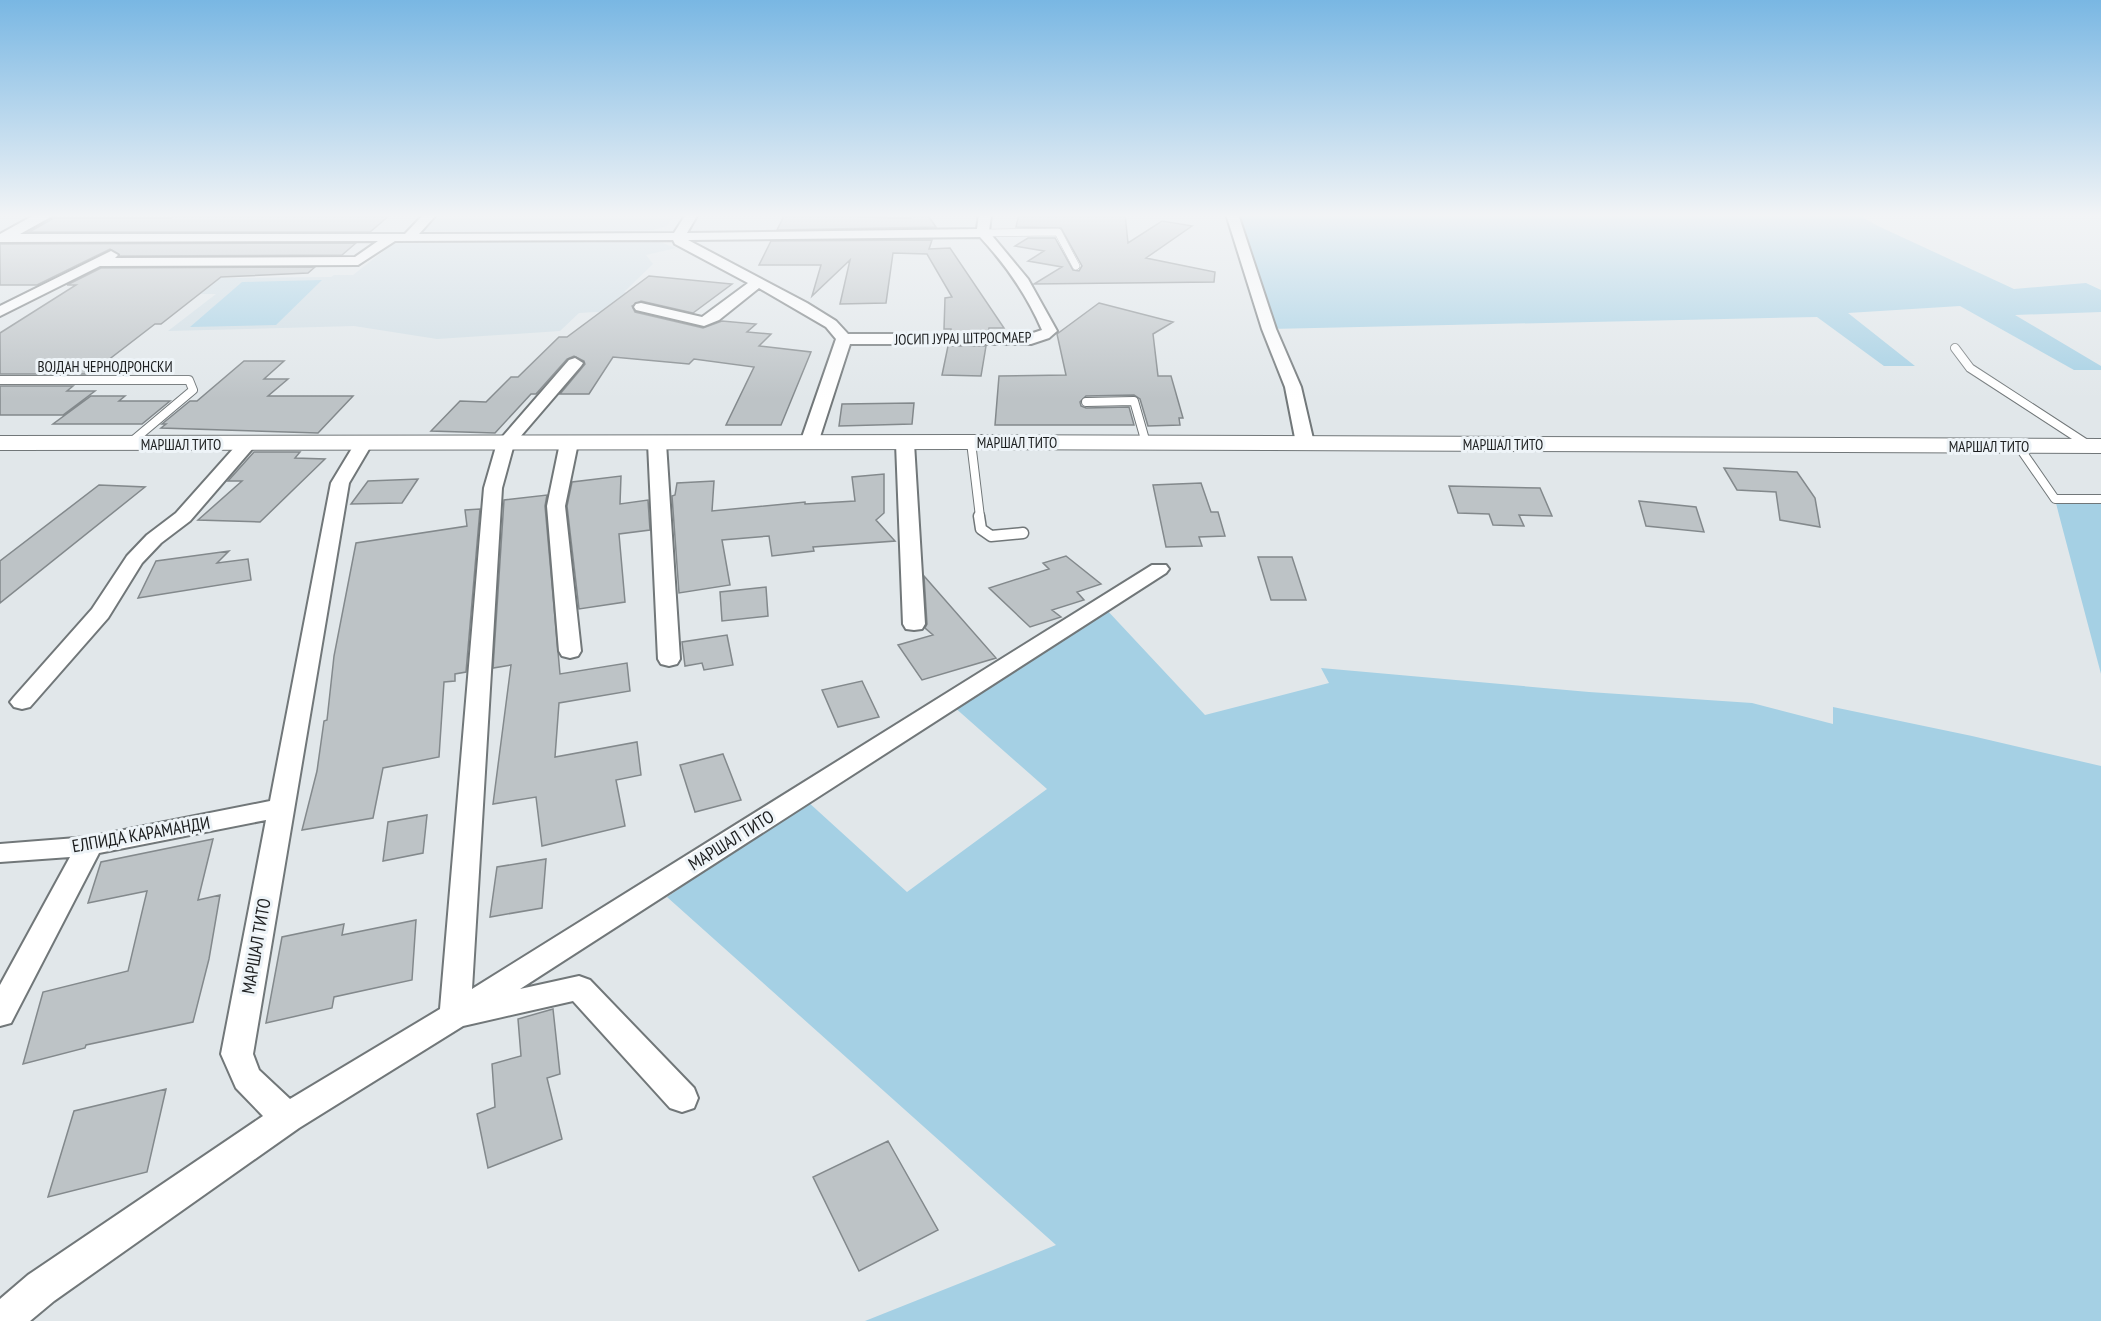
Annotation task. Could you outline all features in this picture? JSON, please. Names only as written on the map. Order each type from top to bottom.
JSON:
[{"type":"street","points":[[0,312],[71,276]]},
{"type":"street","points":[[745,276],[831,324],[844,339],[809,442]]},
{"type":"street","name":"ЈОСИП ЈУРАЈ ШТРОСМАЕР","points":[[844,339],[1031,339],[1050,331],[1043,314],[1017,276]]},
{"type":"street","points":[[1252,276],[1269,329],[1293,387],[1305,443]]},
{"type":"street","points":[[641,307],[704,322],[714,317],[758,282]]},
{"type":"street","points":[[455,1015],[493,488],[506,443],[575,363]]},
{"type":"street","points":[[905,442],[914,624]]},
{"type":"street","name":"МАРШАЛ ТИТО","points":[[0,444],[971,442],[2096,446]]},
{"type":"street","points":[[569,443],[556,506],[570,651]]},
{"type":"street","points":[[657,443],[669,659]]},
{"type":"street","points":[[22,702],[100,613],[134,560],[154,539],[183,517],[247,444]]},
{"type":"street","name":"МАРШАЛ ТИТО","points":[[287,1118],[247,1078],[237,1054],[340,483],[363,444]]},
{"type":"street","name":"МАРШАЛ ТИТО","points":[[2,1321],[41,1288],[287,1118],[455,1015],[1159,569]]},
{"type":"street","name":"ЕЛПИДА КАРАМАНДИ","points":[[0,853],[89,846],[281,808]]},
{"type":"street","points":[[0,1014],[89,846]]},
{"type":"street","name":"МАРШАЛ ТИТО","points":[[455,1015],[579,988],[682,1098]]},
{"type":"lane","points":[[1955,348],[1970,368],[2096,446]]},
{"type":"lane","name":"ВОЈДАН ЧЕРНОДРОНСКИ","points":[[0,380],[189,380],[193,390],[130,443]]},
{"type":"lane","points":[[1086,402],[1134,401],[1146,443]]},
{"type":"lane","points":[[971,442],[981,529],[991,536],[1023,533]]},
{"type":"lane","points":[[2019,447],[2055,499],[2101,499]]},
{"type":"shaded area","points":[[641,276],[624,292],[636,293],[612,311],[579,313],[560,331],[437,339],[354,326],[168,331],[216,294],[196,294],[217,278]]},
{"type":"shaded area","points":[[1252,276],[1985,276],[2014,289],[2086,283],[2101,290],[2101,312],[2015,315],[2101,366],[2101,370],[2074,370],[1960,306],[1848,313],[1915,366],[1884,366],[1817,317],[1269,329]]},
{"type":"shaded area","points":[[322,280],[276,325],[190,327],[242,282]]},
{"type":"shaded area","points":[[2055,499],[2101,499],[2101,674],[2059,515]]},
{"type":"shaded area","points":[[1105,608],[1205,715],[1329,683],[1321,668],[1589,692],[1752,703],[1833,724],[1833,707],[2101,766],[2101,1321],[865,1321],[1056,1245],[667,897],[807,801],[907,892],[1047,789],[953,706]]},
{"type":"building","points":[[0,276],[56,276],[37,285],[0,285]]},
{"type":"building","points":[[86,276],[250,276],[221,277],[161,324],[155,324],[90,374],[0,374],[0,333],[76,285],[67,285]]},
{"type":"building","points":[[649,276],[732,284],[693,313],[641,301],[632,306],[635,312],[703,328],[722,321],[756,324],[747,332],[771,334],[759,346],[811,352],[781,425],[726,425],[754,367],[694,359],[689,364],[613,357],[589,394],[560,394],[585,364],[584,361],[574,356],[567,359],[536,394],[531,394],[495,433],[431,431],[460,401],[486,402],[511,377],[518,377],[559,337],[567,337]]},
{"type":"building","points":[[818,276],[833,276],[812,296]]},
{"type":"building","points":[[846,276],[890,276],[886,303],[840,304]]},
{"type":"building","points":[[940,276],[969,276],[1004,328],[989,328],[988,332],[951,332],[951,329],[944,329],[945,298],[952,297]]},
{"type":"building","points":[[1048,276],[1215,276],[1214,282],[1034,284]]},
{"type":"building","points":[[1099,303],[1173,322],[1153,334],[1158,376],[1171,376],[1183,418],[1179,418],[1180,425],[1148,426],[1140,399],[1134,395],[1086,396],[1080,402],[1081,406],[1086,408],[1129,407],[1134,425],[995,425],[999,376],[1066,375],[1057,334]]},
{"type":"building","points":[[948,346],[986,346],[981,376],[942,375]]},
{"type":"building","points":[[244,361],[284,361],[264,379],[288,379],[268,396],[353,396],[318,433],[161,428],[166,424],[162,424],[190,401],[197,401]]},
{"type":"building","points":[[0,386],[73,386],[67,391],[95,391],[63,415],[0,415]]},
{"type":"building","points":[[91,396],[125,396],[119,401],[170,401],[142,424],[53,424]]},
{"type":"building","points":[[914,403],[912,424],[839,426],[842,404]]},
{"type":"building","points":[[254,452],[300,452],[295,458],[325,459],[260,522],[198,520],[242,481],[228,481]]},
{"type":"building","points":[[1724,468],[1797,472],[1815,498],[1820,527],[1780,520],[1776,492],[1737,490]]},
{"type":"building","points":[[884,474],[884,513],[876,520],[895,541],[813,547],[814,551],[772,556],[769,536],[722,540],[730,585],[679,593],[672,496],[675,495],[677,483],[714,481],[712,511],[805,502],[805,504],[855,501],[852,477]]},
{"type":"building","points":[[621,476],[620,504],[648,500],[650,530],[619,534],[625,602],[579,609],[567,506],[572,482]]},
{"type":"building","points":[[418,479],[402,503],[351,504],[368,481]]},
{"type":"building","points":[[1201,483],[1211,512],[1218,512],[1225,536],[1199,537],[1202,546],[1166,547],[1153,485]]},
{"type":"building","points":[[99,485],[145,487],[0,603],[0,561]]},
{"type":"building","points":[[1449,486],[1540,488],[1552,516],[1519,515],[1524,526],[1493,525],[1489,514],[1458,513]]},
{"type":"building","points":[[547,495],[545,506],[560,674],[627,663],[630,691],[559,703],[555,757],[637,742],[641,775],[616,780],[625,826],[542,846],[536,797],[493,804],[511,665],[493,668],[504,500]]},
{"type":"building","points":[[1639,501],[1696,507],[1704,532],[1646,526]]},
{"type":"building","points":[[480,509],[466,672],[455,674],[455,681],[444,682],[439,757],[383,768],[373,818],[302,830],[317,771],[324,721],[327,720],[334,656],[356,543],[467,526],[465,510]]},
{"type":"building","points":[[229,551],[217,563],[248,559],[251,580],[138,598],[156,561]]},
{"type":"building","points":[[1066,556],[1101,584],[1077,592],[1084,600],[1052,610],[1061,617],[1030,627],[989,588],[1049,569],[1043,563]]},
{"type":"building","points":[[1258,557],[1292,557],[1306,600],[1271,600]]},
{"type":"building","points":[[924,576],[996,658],[922,680],[898,645],[933,635],[925,628],[927,624]]},
{"type":"building","points":[[766,587],[768,616],[722,621],[720,592]]},
{"type":"building","points":[[727,635],[733,665],[704,670],[702,663],[685,666],[682,642]]},
{"type":"building","points":[[862,681],[879,717],[838,727],[822,690]]},
{"type":"building","points":[[723,754],[741,800],[695,812],[680,765]]},
{"type":"building","points":[[427,815],[423,853],[383,861],[388,822]]},
{"type":"building","points":[[213,839],[198,900],[220,895],[209,959],[193,1022],[86,1045],[85,1048],[23,1064],[43,992],[128,971],[147,891],[88,903],[101,862]]},
{"type":"building","points":[[546,859],[542,908],[490,917],[497,867]]},
{"type":"building","points":[[416,920],[412,980],[334,997],[332,1008],[266,1023],[282,937],[344,924],[342,935]]},
{"type":"building","points":[[553,1009],[560,1074],[547,1078],[562,1139],[488,1168],[477,1114],[495,1107],[492,1064],[521,1056],[518,1019]]},
{"type":"building","points":[[166,1089],[147,1172],[48,1197],[74,1111]]},
{"type":"building","points":[[888,1141],[938,1230],[859,1271],[813,1177]]}]
